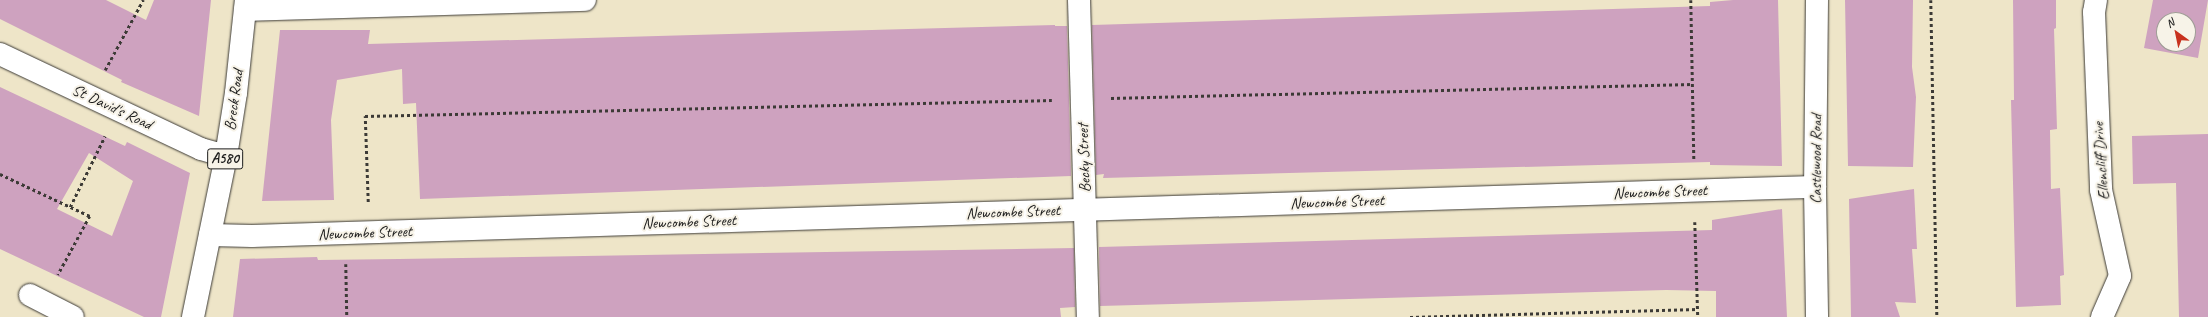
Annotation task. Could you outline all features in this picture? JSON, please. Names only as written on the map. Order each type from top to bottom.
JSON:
[{"type":"street","points":[[246,5],[585,0]]},
{"type":"street","name":"Becky Street","points":[[1079,0],[1088,317]]},
{"type":"street","name":"Castlewood Road","points":[[1817,0],[1815,187],[1817,317]]},
{"type":"street","name":"Ellencliff Drive","points":[[2096,0],[2094,12],[2101,190],[2120,276],[2102,317]]},
{"type":"street","name":"Breck Road","points":[[193,317],[226,156],[246,5]]},
{"type":"street","name":"St David's Road","points":[[0,54],[201,149],[226,156]]},
{"type":"street","name":"Newcombe Street","points":[[210,235],[252,236],[1815,187]]},
{"type":"street","points":[[36,298],[73,317]]},
{"type":"path","points":[[91,97],[143,0]]},
{"type":"path","points":[[1931,0],[1937,317]]},
{"type":"path","points":[[369,232],[365,116],[1693,84]]},
{"type":"path","points":[[70,207],[118,110]]},
{"type":"path","points":[[0,174],[90,216],[36,298]]},
{"type":"path","points":[[346,233],[347,317]]},
{"type":"path","points":[[1410,317],[1698,309]]},
{"type":"building","points":[[0,0],[106,0],[146,20],[154,0],[211,0],[199,116],[121,82],[122,80],[0,19]]},
{"type":"building","points":[[1733,0],[1778,0],[1782,166],[1710,165],[1710,162],[1103,178],[1104,174],[1096,175],[1092,25],[1710,6],[1710,2]]},
{"type":"building","points":[[1845,0],[1913,0],[1912,67],[1916,97],[1913,167],[1848,166]]},
{"type":"building","points":[[2013,0],[2056,0],[2056,28],[2054,29],[2057,129],[2050,130],[2051,189],[2060,188],[2064,275],[2060,276],[2061,305],[2016,307],[2011,100],[2014,100]]},
{"type":"building","points":[[2153,0],[2208,0],[2198,58],[2166,52],[2196,52],[2196,12],[2156,12],[2156,50],[2144,48]]},
{"type":"building","points":[[1055,25],[1067,26],[1071,176],[420,199],[416,103],[403,104],[402,69],[337,80],[331,120],[334,200],[262,201],[280,30],[370,30],[368,44]]},
{"type":"building","points":[[0,87],[125,146],[127,142],[190,173],[161,317],[144,317],[0,249]],"holes":[[[89,153],[133,181],[112,236],[57,209]]]},
{"type":"building","points":[[2208,134],[2208,317],[2179,317],[2176,183],[2133,184],[2132,136]]},
{"type":"building","points":[[1914,189],[1917,249],[1912,249],[1916,303],[1895,302],[1900,317],[1851,317],[1849,199]]},
{"type":"building","points":[[1782,209],[1787,317],[1716,317],[1716,291],[1666,290],[1100,306],[1099,247],[1712,230],[1712,220]]},
{"type":"building","points":[[1074,248],[1075,307],[1060,308],[1061,317],[233,317],[240,259],[317,257],[318,260],[399,259]]}]
